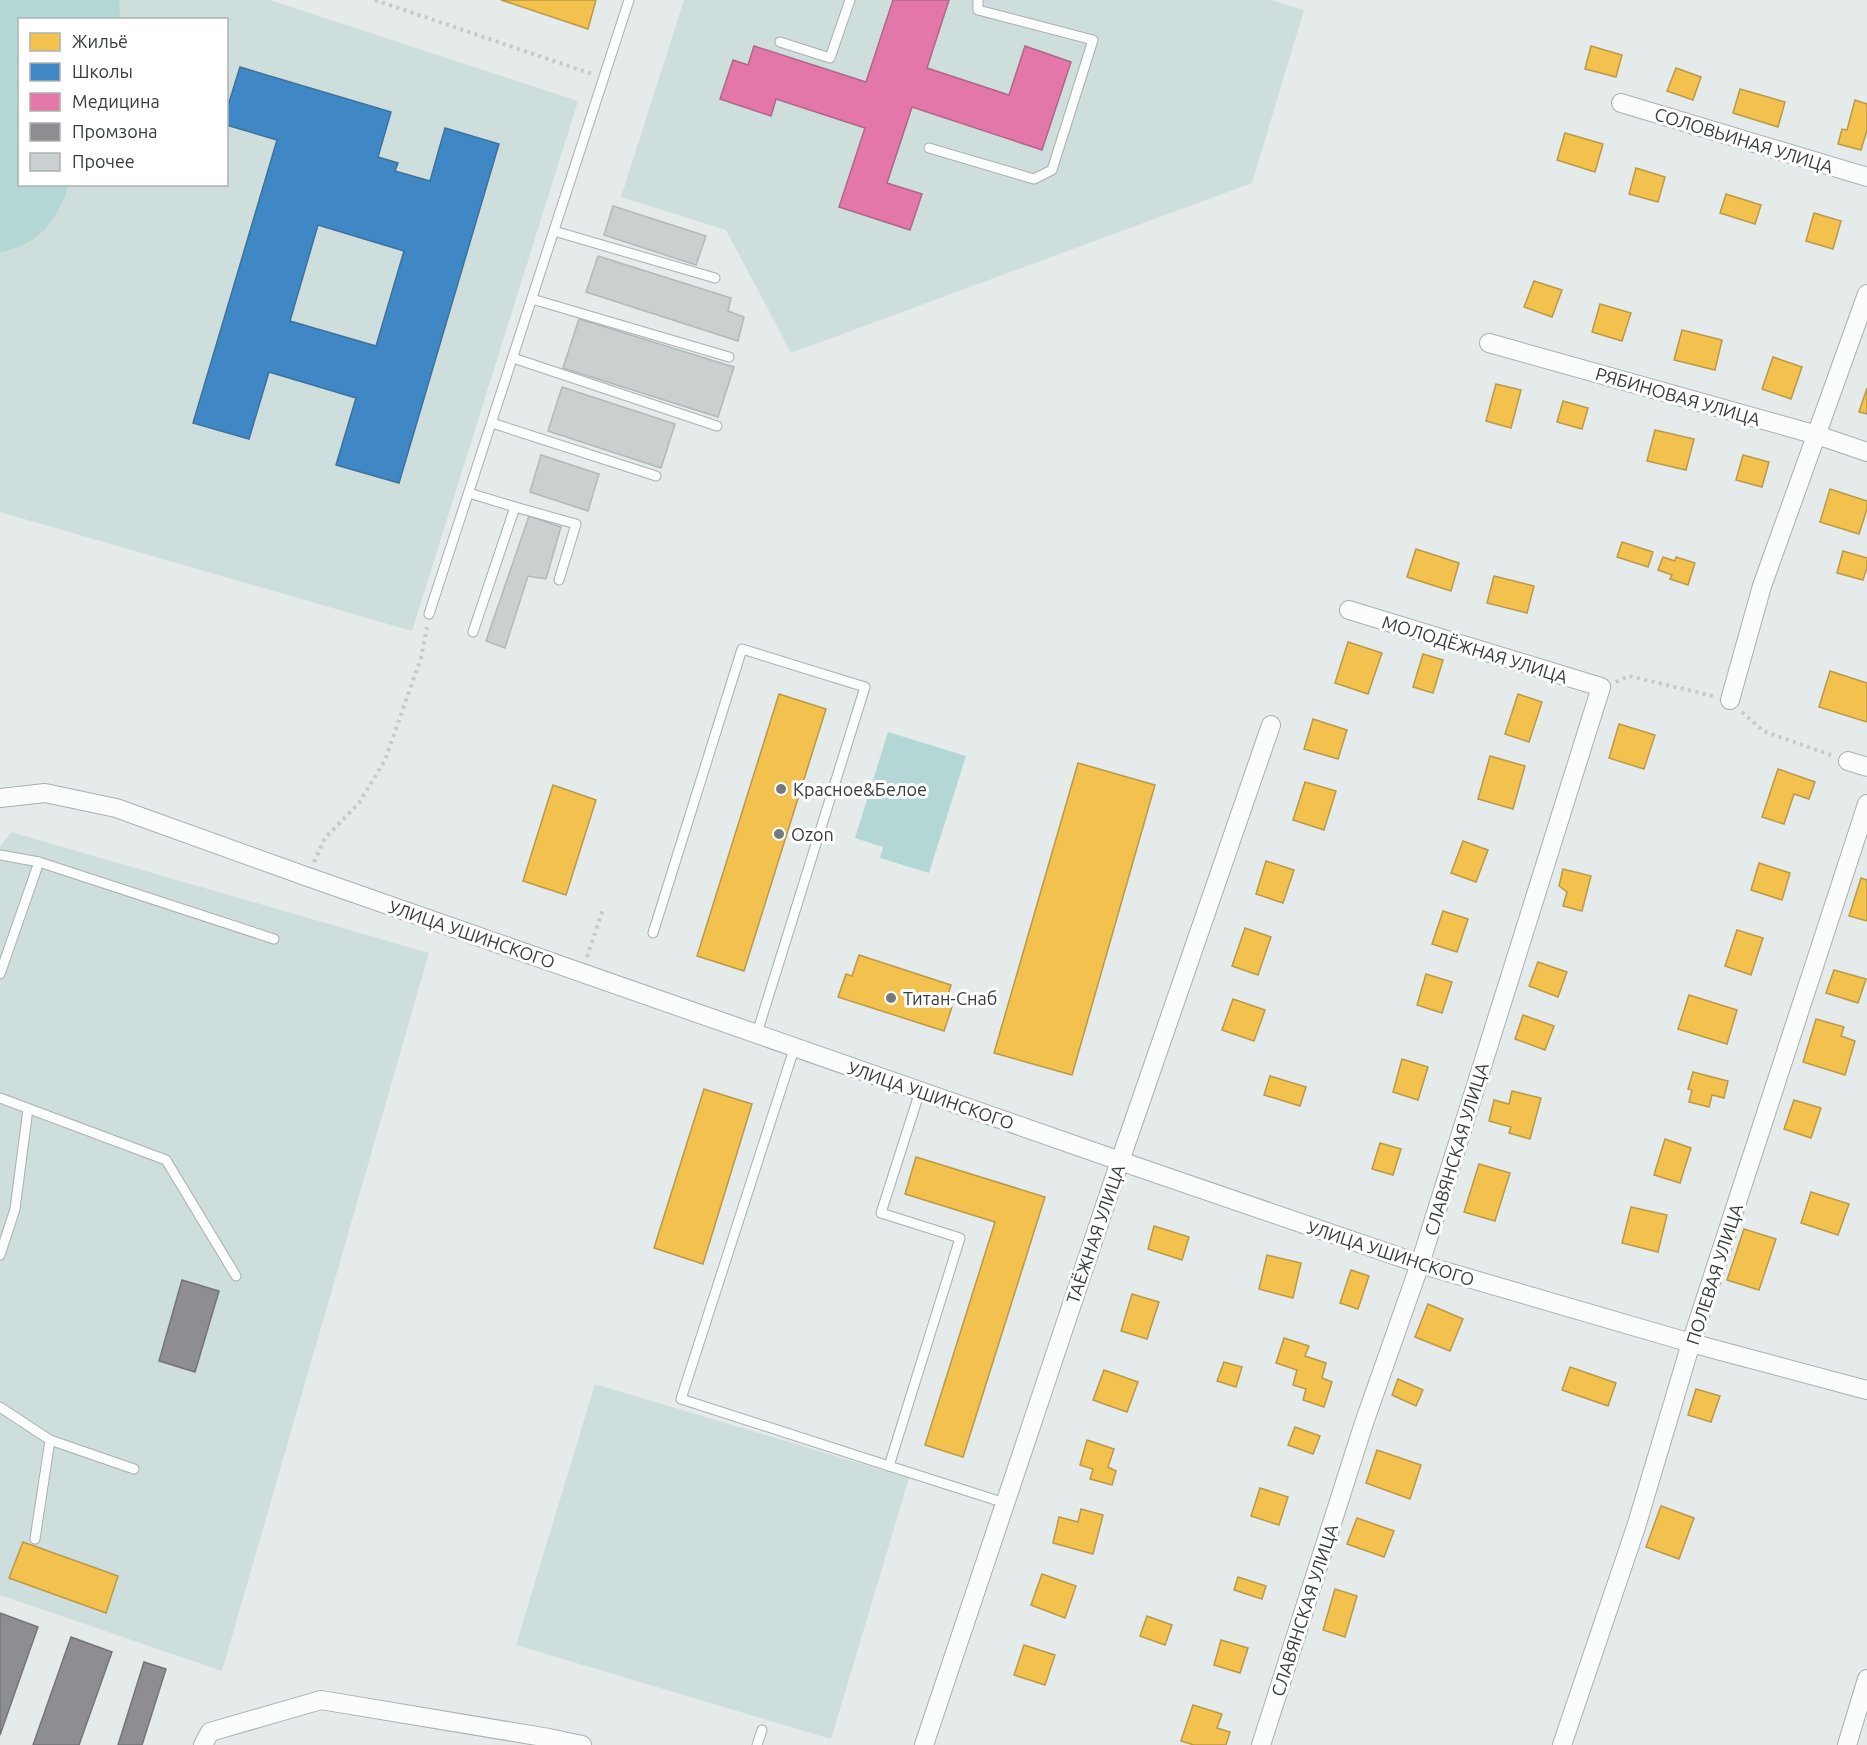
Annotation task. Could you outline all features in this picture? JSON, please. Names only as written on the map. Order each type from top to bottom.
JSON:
[{"type":"street","name":"СОЛОВЬИНАЯ УЛИЦА","points":[[1621,103],[1867,177]]},
{"type":"street","points":[[1730,700],[1762,586],[1867,294]]},
{"type":"street","name":"РЯБИНОВАЯ УЛИЦА","points":[[1489,343],[1818,435],[1867,452]]},
{"type":"street","name":"МОЛОДЁЖНАЯ УЛИЦА","points":[[1349,610],[1601,687]]},
{"type":"street","name":"СЛАВЯНСКАЯ УЛИЦА","points":[[1261,1745],[1364,1423],[1420,1264],[1601,687]]},
{"type":"street","name":"ТАЁЖНАЯ УЛИЦА","points":[[924,1745],[1120,1161],[1271,725]]},
{"type":"street","points":[[1848,761],[1867,767]]},
{"type":"street","name":"УЛИЦА УШИНСКОГО","points":[[0,798],[45,793],[116,808],[1120,1161],[1420,1264],[1691,1343],[1867,1390]]},
{"type":"street","name":"ПОЛЕВАЯ УЛИЦА","points":[[1562,1745],[1636,1527],[1691,1343],[1867,804]]},
{"type":"street","points":[[1847,1745],[1867,1679]]},
{"type":"street","points":[[203,1745],[210,1732],[321,1700],[582,1745]]},
{"type":"lane","points":[[429,614],[629,0]]},
{"type":"lane","points":[[780,42],[830,58],[850,0]]},
{"type":"lane","points":[[929,148],[1034,179],[1052,170],[1093,40],[978,10],[978,0]]},
{"type":"lane","points":[[554,231],[715,278]]},
{"type":"lane","points":[[532,299],[729,357]]},
{"type":"lane","points":[[513,358],[717,426]]},
{"type":"lane","points":[[492,423],[656,476]]},
{"type":"lane","points":[[469,493],[576,524],[559,580]]},
{"type":"lane","points":[[473,632],[515,507]]},
{"type":"lane","points":[[653,933],[742,649],[865,687],[757,1033]]},
{"type":"lane","points":[[0,855],[39,862],[274,939]]},
{"type":"lane","points":[[0,974],[39,862]]},
{"type":"lane","points":[[795,1047],[681,1399],[1005,1503]]},
{"type":"lane","points":[[889,1466],[960,1238],[881,1213],[920,1091]]},
{"type":"lane","points":[[0,1098],[166,1160],[236,1276]]},
{"type":"lane","points":[[0,1255],[15,1209],[28,1108]]},
{"type":"lane","points":[[0,1407],[50,1440],[134,1469]]},
{"type":"lane","points":[[34,1539],[50,1440]]},
{"type":"lane","points":[[758,1745],[762,1730]]},
{"type":"path","points":[[375,0],[604,78]]},
{"type":"path","points":[[308,877],[325,838],[359,802],[385,760],[421,658],[429,614]]},
{"type":"path","points":[[582,972],[603,909]]},
{"type":"shaded area","points":[[0,0],[270,0],[578,101],[412,631],[0,512]]},
{"type":"shaded area","points":[[0,0],[119,0],[120,18],[18,18],[18,186],[69,186],[59,210],[45,229],[26,244],[0,252]]},
{"type":"shaded area","points":[[684,0],[1271,0],[1304,10],[1252,183],[791,353],[726,230],[621,197]]},
{"type":"shaded area","points":[[888,732],[966,756],[929,873],[880,858],[883,847],[855,838]]},
{"type":"shaded area","points":[[11,832],[429,953],[222,1671],[0,1595],[0,847]]},
{"type":"shaded area","points":[[595,1384],[909,1478],[831,1739],[516,1645]]},
{"type":"building: Жильё","points":[[501,0],[596,0],[588,29]]},
{"type":"building: Жильё","points":[[1591,46],[1622,55],[1616,77],[1585,69]]},
{"type":"building: Жильё","points":[[1676,68],[1701,77],[1693,100],[1667,91]]},
{"type":"building: Жильё","points":[[1740,89],[1785,102],[1778,127],[1733,113]]},
{"type":"building: Жильё","points":[[1855,100],[1867,104],[1867,130],[1861,150],[1838,144],[1842,129],[1847,130]]},
{"type":"building: Жильё","points":[[1565,133],[1603,144],[1595,172],[1557,160]]},
{"type":"building: Жильё","points":[[1636,168],[1665,177],[1658,202],[1629,194]]},
{"type":"building: Жильё","points":[[1726,194],[1761,205],[1755,224],[1720,213]]},
{"type":"building: Жильё","points":[[1814,213],[1841,221],[1833,249],[1806,241]]},
{"type":"building: Жильё","points":[[1534,281],[1562,290],[1552,317],[1524,307]]},
{"type":"building: Жильё","points":[[1600,304],[1631,313],[1622,341],[1592,332]]},
{"type":"building: Жильё","points":[[1682,330],[1722,340],[1715,370],[1674,360]]},
{"type":"building: Жильё","points":[[1773,357],[1802,367],[1791,399],[1762,389]]},
{"type":"building: Жильё","points":[[1496,384],[1521,390],[1511,428],[1486,421]]},
{"type":"building: Жильё","points":[[1867,388],[1867,414],[1859,412]]},
{"type":"building: Жильё","points":[[1563,401],[1588,408],[1582,429],[1557,422]]},
{"type":"building: Жильё","points":[[1655,430],[1694,439],[1686,470],[1647,461]]},
{"type":"building: Жильё","points":[[1743,455],[1769,462],[1762,487],[1736,480]]},
{"type":"building: Жильё","points":[[1830,489],[1867,501],[1867,509],[1859,534],[1820,522]]},
{"type":"building: Жильё","points":[[1622,542],[1653,552],[1648,567],[1617,557]]},
{"type":"building: Жильё","points":[[1416,549],[1459,563],[1451,591],[1407,577]]},
{"type":"building: Жильё","points":[[1843,551],[1867,558],[1863,580],[1837,573]]},
{"type":"building: Жильё","points":[[1663,557],[1675,561],[1676,557],[1695,563],[1688,585],[1670,579],[1672,575],[1658,570]]},
{"type":"building: Жильё","points":[[1494,576],[1534,586],[1527,613],[1487,603]]},
{"type":"building: Жильё","points":[[1348,642],[1382,653],[1368,694],[1335,683]]},
{"type":"building: Жильё","points":[[1423,654],[1443,660],[1433,693],[1413,687]]},
{"type":"building: Жильё","points":[[1830,671],[1867,683],[1867,722],[1819,707]]},
{"type":"building: Жильё","points":[[779,694],[826,709],[744,971],[697,956]]},
{"type":"building: Жильё","points":[[1518,694],[1542,702],[1529,742],[1505,734]]},
{"type":"building: Жильё","points":[[1313,719],[1347,730],[1338,759],[1304,749]]},
{"type":"building: Жильё","points":[[1619,724],[1655,735],[1644,769],[1609,758]]},
{"type":"building: Жильё","points":[[1490,756],[1525,766],[1513,809],[1478,799]]},
{"type":"building: Жильё","points":[[1078,763],[1155,785],[1072,1075],[994,1053]]},
{"type":"building: Жильё","points":[[1778,769],[1815,782],[1809,799],[1794,794],[1784,824],[1762,817]]},
{"type":"building: Жильё","points":[[1305,782],[1336,791],[1324,830],[1293,820]]},
{"type":"building: Жильё","points":[[553,785],[596,800],[566,895],[523,881]]},
{"type":"building: Жильё","points":[[1463,841],[1488,850],[1476,882],[1451,873]]},
{"type":"building: Жильё","points":[[1266,861],[1294,870],[1283,903],[1256,894]]},
{"type":"building: Жильё","points":[[1759,863],[1790,873],[1782,900],[1751,890]]},
{"type":"building: Жильё","points":[[1563,869],[1591,876],[1582,911],[1563,906],[1567,892],[1559,886]]},
{"type":"building: Жильё","points":[[1861,878],[1867,880],[1867,921],[1849,916]]},
{"type":"building: Жильё","points":[[1443,911],[1468,919],[1457,952],[1432,944]]},
{"type":"building: Жильё","points":[[1245,928],[1271,937],[1258,975],[1232,966]]},
{"type":"building: Жильё","points":[[1737,930],[1763,938],[1751,975],[1725,966]]},
{"type":"building: Жильё","points":[[859,955],[951,985],[945,1005],[952,1007],[944,1031],[838,997],[846,974],[852,976]]},
{"type":"building: Жильё","points":[[1538,962],[1567,972],[1558,997],[1529,986]]},
{"type":"building: Жильё","points":[[1834,970],[1866,979],[1858,1003],[1826,993]]},
{"type":"building: Жильё","points":[[1426,974],[1452,982],[1442,1013],[1417,1005]]},
{"type":"building: Жильё","points":[[1689,995],[1737,1010],[1727,1044],[1678,1029]]},
{"type":"building: Жильё","points":[[1233,999],[1265,1010],[1254,1041],[1222,1030]]},
{"type":"building: Жильё","points":[[1523,1015],[1554,1026],[1545,1050],[1515,1039]]},
{"type":"building: Жильё","points":[[1816,1019],[1844,1027],[1841,1036],[1855,1041],[1845,1075],[1803,1062]]},
{"type":"building: Жильё","points":[[1402,1059],[1428,1067],[1418,1100],[1393,1092]]},
{"type":"building: Жильё","points":[[1693,1072],[1728,1081],[1724,1098],[1712,1095],[1709,1107],[1689,1102],[1692,1090],[1688,1089]]},
{"type":"building: Жильё","points":[[1270,1076],[1306,1087],[1300,1106],[1264,1095]]},
{"type":"building: Жильё","points":[[704,1089],[752,1104],[703,1264],[654,1248]]},
{"type":"building: Жильё","points":[[1512,1091],[1541,1098],[1530,1139],[1509,1133],[1511,1127],[1489,1121],[1494,1100],[1509,1104]]},
{"type":"building: Жильё","points":[[1794,1100],[1821,1108],[1811,1138],[1784,1129]]},
{"type":"building: Жильё","points":[[1665,1139],[1691,1148],[1680,1183],[1654,1175]]},
{"type":"building: Жильё","points":[[1380,1143],[1401,1149],[1393,1175],[1372,1169]]},
{"type":"building: Жильё","points":[[916,1157],[1045,1197],[963,1457],[925,1445],[995,1222],[905,1194]]},
{"type":"building: Жильё","points":[[1479,1164],[1510,1173],[1495,1221],[1464,1212]]},
{"type":"building: Жильё","points":[[1811,1192],[1849,1204],[1838,1235],[1801,1223]]},
{"type":"building: Жильё","points":[[1631,1207],[1667,1215],[1658,1252],[1622,1243]]},
{"type":"building: Жильё","points":[[1154,1226],[1189,1237],[1182,1260],[1148,1249]]},
{"type":"building: Жильё","points":[[1744,1229],[1776,1239],[1759,1290],[1727,1280]]},
{"type":"building: Жильё","points":[[1267,1255],[1301,1263],[1293,1298],[1259,1289]]},
{"type":"building: Жильё","points":[[1351,1270],[1369,1276],[1358,1309],[1340,1303]]},
{"type":"building: Жильё","points":[[1132,1294],[1159,1302],[1147,1339],[1121,1331]]},
{"type":"building: Жильё","points":[[1428,1304],[1463,1319],[1450,1351],[1415,1337]]},
{"type":"building: Жильё","points":[[1284,1338],[1309,1346],[1305,1356],[1326,1363],[1322,1378],[1332,1382],[1324,1407],[1303,1400],[1306,1389],[1293,1385],[1297,1370],[1276,1363]]},
{"type":"building: Жильё","points":[[1224,1362],[1242,1367],[1236,1387],[1217,1381]]},
{"type":"building: Жильё","points":[[1570,1367],[1616,1383],[1608,1406],[1562,1390]]},
{"type":"building: Жильё","points":[[1104,1370],[1138,1382],[1127,1412],[1093,1400]]},
{"type":"building: Жильё","points":[[1398,1379],[1423,1390],[1416,1406],[1392,1395]]},
{"type":"building: Жильё","points":[[1696,1389],[1720,1396],[1711,1422],[1688,1415]]},
{"type":"building: Жильё","points":[[1295,1427],[1320,1436],[1313,1454],[1288,1445]]},
{"type":"building: Жильё","points":[[1087,1440],[1114,1449],[1108,1467],[1116,1471],[1112,1485],[1090,1479],[1093,1469],[1080,1465]]},
{"type":"building: Жильё","points":[[1377,1450],[1421,1465],[1410,1499],[1366,1483]]},
{"type":"building: Жильё","points":[[1260,1488],[1288,1497],[1279,1525],[1251,1516]]},
{"type":"building: Жильё","points":[[1661,1506],[1694,1518],[1679,1559],[1646,1547]]},
{"type":"building: Жильё","points":[[1081,1509],[1103,1515],[1093,1554],[1053,1543],[1059,1517],[1078,1522]]},
{"type":"building: Жильё","points":[[1357,1518],[1394,1531],[1384,1557],[1347,1544]]},
{"type":"building: Жильё","points":[[23,1542],[118,1576],[106,1613],[9,1578]]},
{"type":"building: Жильё","points":[[1042,1574],[1076,1586],[1065,1618],[1031,1605]]},
{"type":"building: Жильё","points":[[1238,1577],[1266,1586],[1262,1599],[1234,1590]]},
{"type":"building: Жильё","points":[[1335,1589],[1357,1596],[1345,1637],[1323,1630]]},
{"type":"building: Жильё","points":[[1147,1616],[1172,1625],[1165,1645],[1140,1636]]},
{"type":"building: Жильё","points":[[1221,1640],[1248,1648],[1240,1673],[1214,1665]]},
{"type":"building: Жильё","points":[[1024,1645],[1055,1655],[1045,1685],[1014,1675]]},
{"type":"building: Жильё","points":[[1193,1705],[1222,1714],[1217,1728],[1230,1732],[1226,1745],[1194,1745],[1181,1741]]},
{"type":"building: Школы","points":[[240,67],[391,112],[378,157],[398,163],[395,171],[430,181],[445,128],[499,144],[399,483],[336,465],[356,398],[269,372],[249,439],[193,423],[277,140],[228,126],[228,106]],"holes":[[[318,225],[404,251],[376,346],[290,321]]]},
{"type":"building: Медицина","points":[[893,0],[949,0],[927,68],[1009,95],[1025,46],[1071,62],[1042,150],[912,107],[887,183],[922,194],[910,230],[839,207],[865,128],[776,99],[771,116],[720,99],[733,60],[748,65],[754,46],[866,82]]},
{"type":"building: Промзона","points":[[182,1280],[219,1291],[195,1372],[159,1361]]},
{"type":"building: Промзона","points":[[0,1613],[38,1627],[0,1735]]},
{"type":"building: Промзона","points":[[71,1637],[112,1652],[79,1745],[33,1745]]},
{"type":"building: Промзона","points":[[144,1662],[166,1669],[142,1745],[118,1745]]},
{"type":"building: Прочее","points":[[613,206],[706,236],[696,265],[604,235]]},
{"type":"building: Прочее","points":[[598,256],[731,298],[728,311],[744,317],[738,341],[586,292]]},
{"type":"building: Прочее","points":[[579,319],[734,367],[718,417],[563,368]]},
{"type":"building: Прочее","points":[[562,387],[675,424],[661,468],[548,431]]},
{"type":"building: Прочее","points":[[541,455],[599,474],[588,511],[530,492]]},
{"type":"building: Прочее","points":[[529,516],[561,527],[546,579],[528,576],[505,648],[486,641]]},
{"type":"place","name":"Красное&Белое","points":[[781,789]]},
{"type":"place","name":"Ozon","points":[[779,834]]},
{"type":"place","name":"Титан-Снаб","points":[[891,998]]}]
